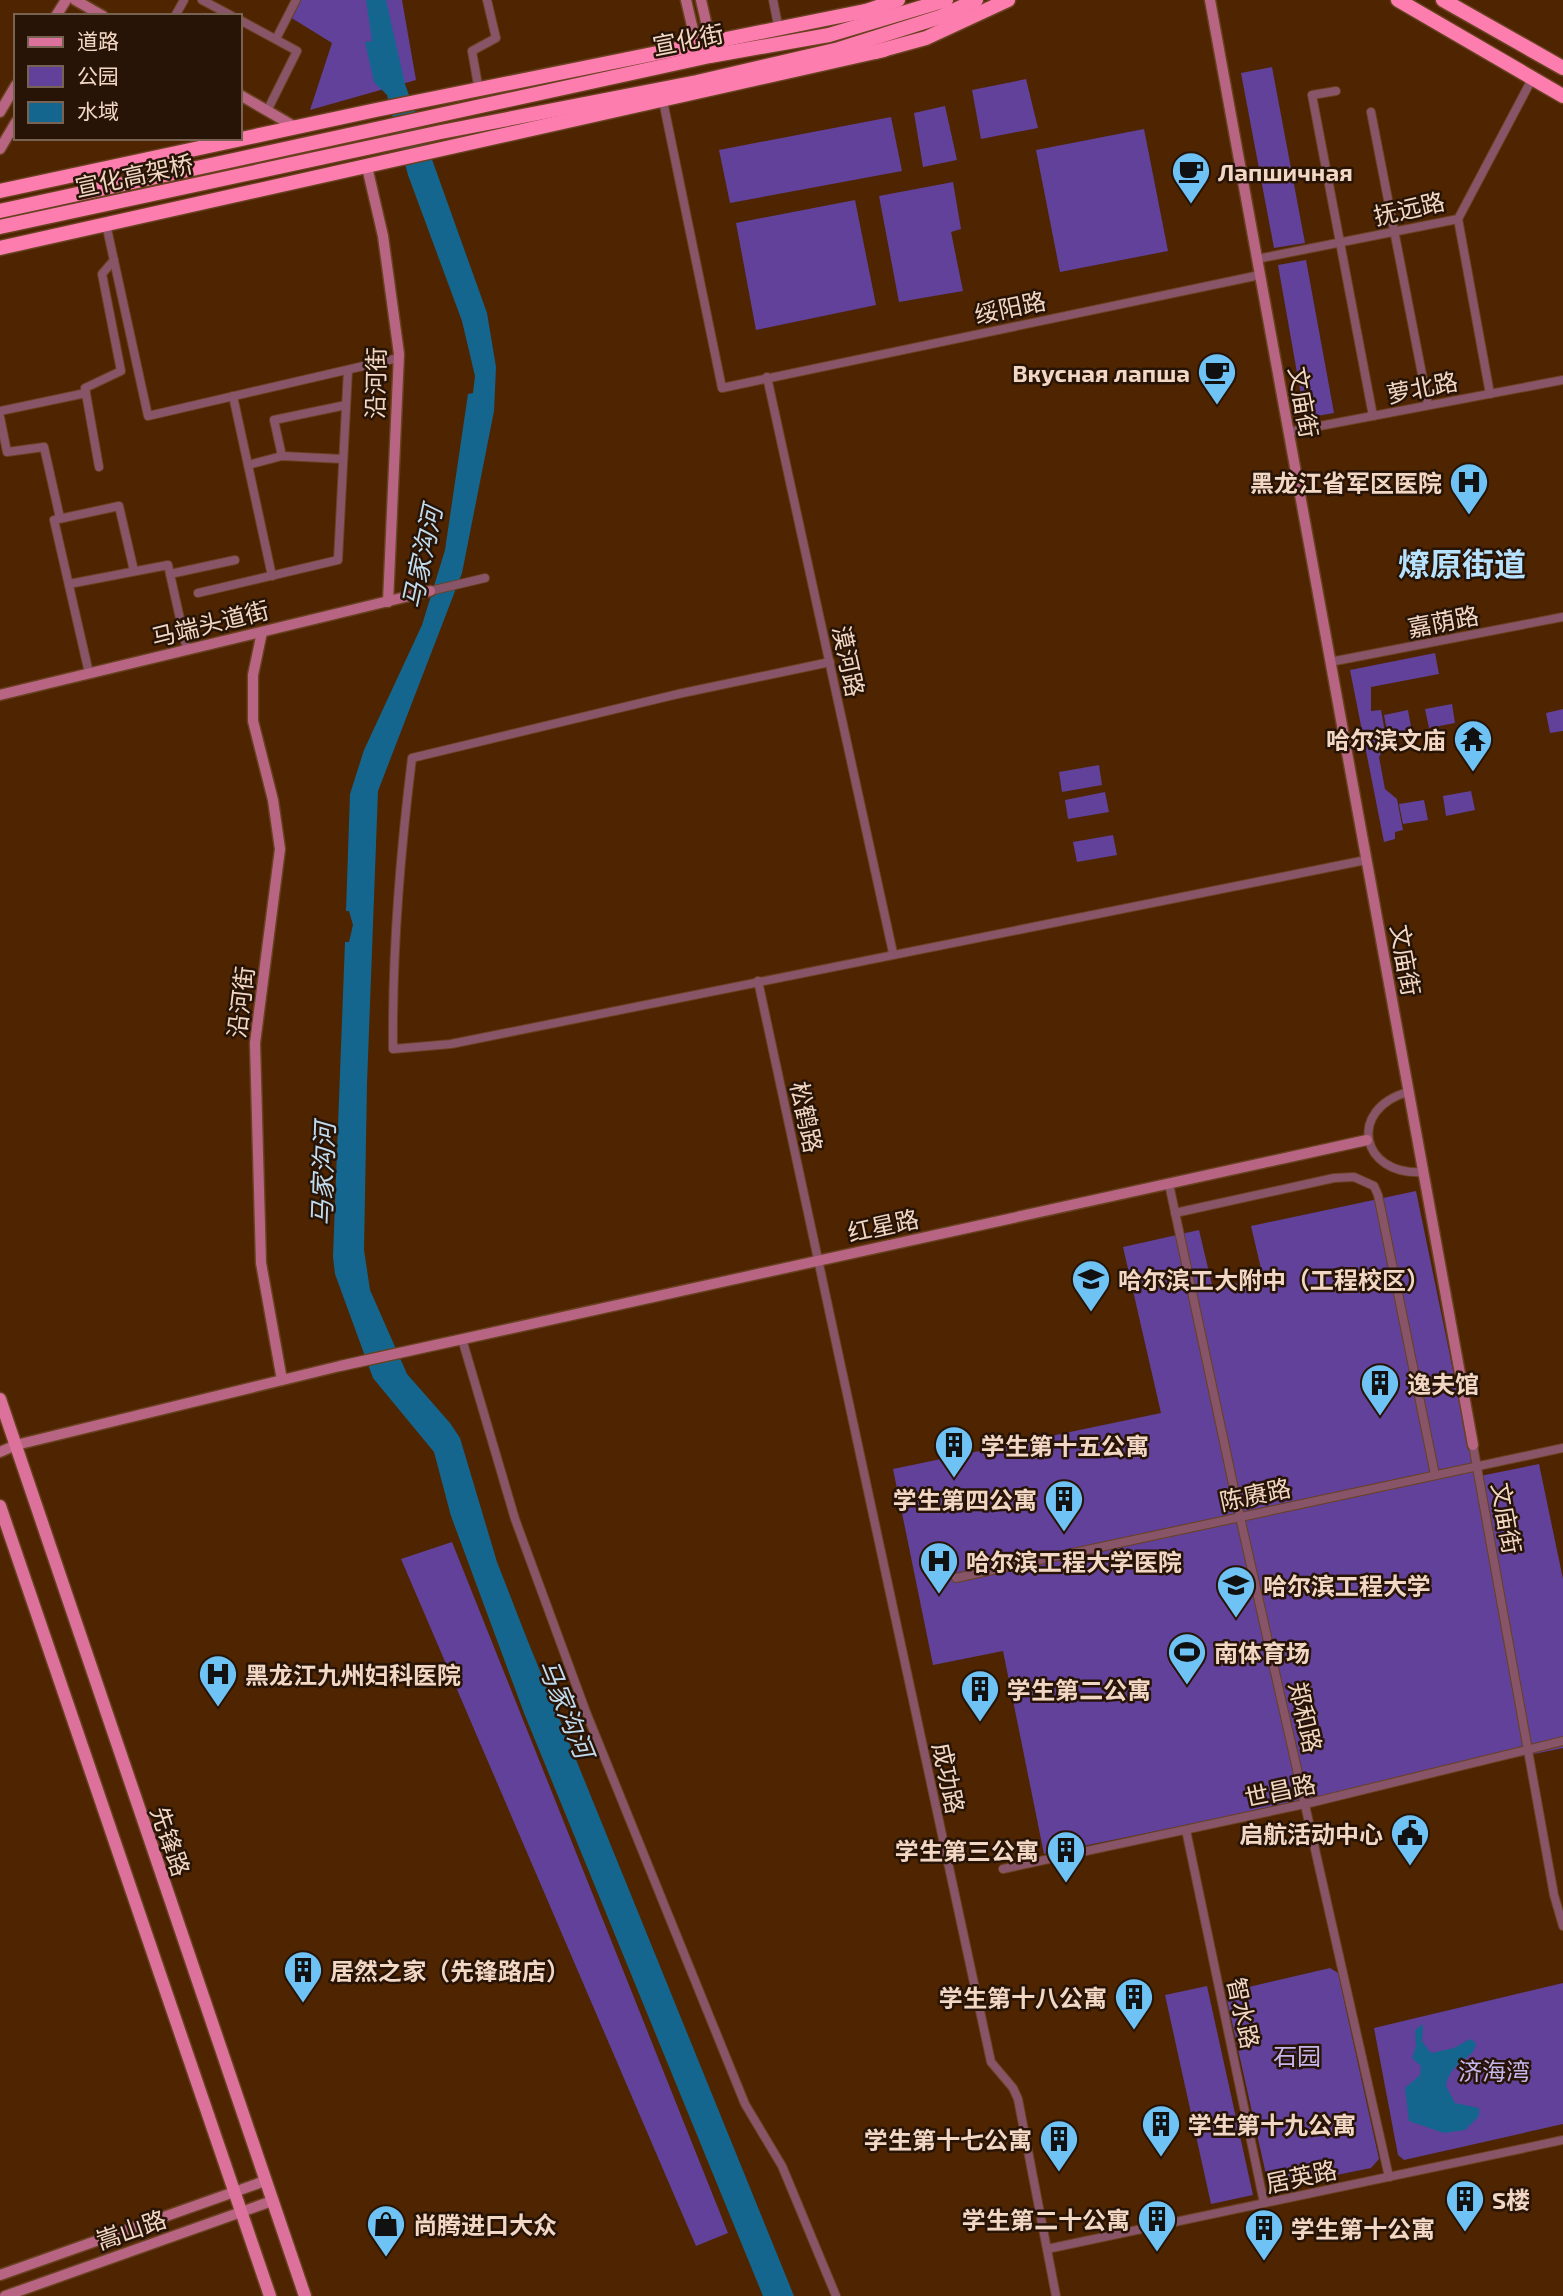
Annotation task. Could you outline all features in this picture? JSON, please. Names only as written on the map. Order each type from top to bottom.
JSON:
[{"type":"highway","points":[[706,49],[869,5],[898,0]]},
{"type":"highway","name":"宣化街","points":[[297,128],[428,99],[706,49],[829,36],[946,0]]},
{"type":"highway","points":[[662,96],[697,82],[839,49],[940,17],[976,0]]},
{"type":"highway","points":[[697,82],[785,71],[884,50],[956,26],[1009,0]]},
{"type":"highway","points":[[1398,0],[1563,96]]},
{"type":"highway","points":[[1443,0],[1563,68]]},
{"type":"highway","name":"宣化街","points":[[436,116],[706,49],[869,5]]},
{"type":"highway","points":[[0,248],[441,152],[662,96],[884,50]]},
{"type":"highway","name":"宣化高架桥","points":[[0,227],[441,132],[662,96]]},
{"type":"highway","name":"宣化高架桥","points":[[0,211],[436,116]]},
{"type":"highway","points":[[242,140],[297,128]]},
{"type":"highway","points":[[0,191],[240,140]]},
{"type":"main road","points":[[686,0],[706,49]]},
{"type":"main road","points":[[701,0],[706,49]]},
{"type":"main road","name":"文庙街","points":[[1210,0],[1473,1445]]},
{"type":"main road","points":[[85,3],[100,14]]},
{"type":"main road","points":[[0,112],[14,88]]},
{"type":"main road","points":[[242,96],[297,128]]},
{"type":"main road","points":[[0,149],[14,125]]},
{"type":"main road","name":"沿河街","points":[[367,167],[383,236],[398,359],[388,602]]},
{"type":"main road","name":"马端头道街","points":[[0,695],[430,592]]},
{"type":"main road","name":"沿河街","points":[[262,632],[253,675],[253,721],[273,800],[280,849],[255,1057],[261,1263],[282,1380]]},
{"type":"main road","name":"红星路","points":[[16,1445],[340,1366],[1367,1140]]},
{"type":"main road","name":"先锋路","points":[[0,1399],[305,2296]]},
{"type":"main road","points":[[0,1443],[16,1445]]},
{"type":"main road","points":[[0,1452],[16,1445]]},
{"type":"main road","points":[[0,1506],[270,2296]]},
{"type":"main road","name":"嵩山路","points":[[0,2275],[265,2181]]},
{"type":"main road","name":"嵩山路","points":[[5,2296],[272,2201]]},
{"type":"street","points":[[202,0],[228,14]]},
{"type":"street","points":[[276,39],[296,0]]},
{"type":"street","points":[[479,91],[472,51],[496,38],[487,0]]},
{"type":"street","points":[[773,0],[779,30]]},
{"type":"street","points":[[242,21],[297,51],[267,111]]},
{"type":"street","name":"抚远路","points":[[1257,259],[1458,219],[1532,79]]},
{"type":"street","points":[[1336,91],[1312,95],[1373,416]]},
{"type":"street","name":"绥阳路","points":[[662,96],[722,388],[1260,275]]},
{"type":"street","points":[[1371,112],[1429,405]]},
{"type":"street","points":[[1458,219],[1490,394]]},
{"type":"street","points":[[106,224],[148,416],[398,359]]},
{"type":"street","points":[[99,467],[85,388],[121,370],[102,274],[114,260]]},
{"type":"street","points":[[198,593],[338,560],[348,370]]},
{"type":"street","name":"漠河路","points":[[767,377],[893,953]]},
{"type":"street","name":"萝北路","points":[[1288,432],[1563,380]]},
{"type":"street","points":[[0,411],[86,394]]},
{"type":"street","points":[[233,396],[272,576]]},
{"type":"street","points":[[282,456],[274,421],[346,405]]},
{"type":"street","points":[[0,417],[7,452],[44,447],[60,519]]},
{"type":"street","points":[[248,465],[282,456],[343,459]]},
{"type":"street","points":[[89,673],[54,520],[119,506],[134,571]]},
{"type":"street","points":[[170,574],[235,560]]},
{"type":"street","points":[[69,584],[168,565],[187,650]]},
{"type":"street","points":[[430,592],[485,578]]},
{"type":"street","name":"嘉荫路","points":[[1330,662],[1563,617]]},
{"type":"street","points":[[830,662],[678,694],[412,758],[402,840],[392,982],[393,1049],[451,1044],[1366,860]]},
{"type":"street","name":"松鹤路","points":[[758,981],[818,1261]]},
{"type":"street","points":[[1409,1092],[1394,1096],[1378,1107],[1370,1124],[1367,1140],[1379,1160],[1396,1171],[1423,1172]]},
{"type":"street","points":[[1175,1213],[1334,1178],[1354,1177],[1374,1186],[1435,1475]]},
{"type":"street","name":"郑和路","points":[[1169,1184],[1240,1517],[1389,2177]]},
{"type":"street","name":"成功路","points":[[818,1261],[991,2062],[1013,2088],[1018,2099],[1056,2296]]},
{"type":"street","points":[[463,1339],[515,1519],[586,1712],[745,2104],[782,2166],[836,2296]]},
{"type":"street","name":"文庙街","points":[[1473,1445],[1554,1895],[1563,1926]]},
{"type":"street","name":"陈赓路","points":[[956,1578],[1563,1448]]},
{"type":"street","name":"世昌路","points":[[1003,1869],[1306,1804],[1563,1741]]},
{"type":"street","name":"智水路","points":[[1186,1830],[1264,2203]]},
{"type":"street","name":"居英路","points":[[1047,2249],[1563,2140]]},
{"type":"green space","points":[[299,0],[402,0],[416,80],[310,110],[332,43],[290,17]]},
{"type":"green space","points":[[1272,67],[1305,243],[1274,248],[1241,73]]},
{"type":"green space","points":[[1026,79],[1038,128],[981,139],[972,90]]},
{"type":"green space","points":[[945,106],[957,160],[923,167],[914,113]]},
{"type":"green space","points":[[891,117],[902,171],[730,203],[719,150]]},
{"type":"green space","points":[[1144,129],[1168,251],[1060,272],[1036,150]]},
{"type":"green space","points":[[953,182],[961,229],[951,232],[963,291],[899,302],[879,196]]},
{"type":"green space","points":[[855,200],[876,305],[756,330],[736,223]]},
{"type":"green space","points":[[1306,260],[1334,413],[1305,418],[1278,265]]},
{"type":"green space","points":[[1435,653],[1439,674],[1371,687],[1371,711],[1381,710],[1387,743],[1379,757],[1385,789],[1397,799],[1403,830],[1395,832],[1395,839],[1384,842],[1350,670]]},
{"type":"green space","points":[[1452,704],[1455,723],[1429,728],[1425,709]]},
{"type":"green space","points":[[1563,709],[1563,731],[1550,733],[1546,713]]},
{"type":"green space","points":[[1408,710],[1412,732],[1388,736],[1384,715]]},
{"type":"green space","points":[[1099,765],[1102,785],[1062,792],[1059,772]]},
{"type":"green space","points":[[1471,791],[1475,810],[1446,816],[1443,796]]},
{"type":"green space","points":[[1105,792],[1109,812],[1068,819],[1065,800]]},
{"type":"green space","points":[[1424,800],[1428,820],[1403,824],[1399,804]]},
{"type":"green space","points":[[1113,835],[1117,855],[1077,862],[1073,842]]},
{"type":"green space","points":[[1416,1191],[1475,1477],[1539,1464],[1563,1579],[1563,1748],[1044,1854],[1003,1651],[933,1665],[893,1469],[1161,1413],[1123,1247],[1199,1230],[1213,1289],[1263,1277],[1251,1226]]},
{"type":"green space","points":[[452,1542],[728,2233],[696,2246],[401,1559]]},
{"type":"green space","name":"石园","points":[[1330,1968],[1338,1973],[1379,2159],[1371,2168],[1277,2187],[1267,2179],[1227,2000],[1232,1991]]},
{"type":"green space","name":"济海湾","points":[[1563,1983],[1563,2124],[1404,2160],[1398,2155],[1374,2028]]},
{"type":"green space","points":[[1207,1986],[1253,2195],[1211,2204],[1165,1995]]},
{"type":"water","points":[[366,0],[386,0],[405,84],[487,313],[496,367],[494,411],[462,573],[378,791],[364,1250],[370,1290],[407,1374],[460,1438],[497,1562],[794,2296],[763,2296],[524,1713],[451,1516],[434,1452],[373,1378],[335,1274],[333,1257],[345,942],[349,942],[353,925],[349,911],[346,911],[350,794],[364,750],[422,625],[445,550],[468,394],[473,393],[475,376],[462,321],[408,175],[387,95],[374,82],[365,42],[372,41]]},
{"type":"water","points":[[1423,2024],[1422,2041],[1431,2053],[1454,2048],[1470,2039],[1476,2043],[1475,2049],[1452,2071],[1446,2086],[1455,2103],[1479,2108],[1479,2116],[1465,2130],[1444,2133],[1409,2121],[1405,2088],[1420,2075],[1421,2066],[1412,2058],[1416,2046],[1415,2030]]},
{"type":"place","name":"Лапшичная","points":[[1191,205]]},
{"type":"place","name":"Вкусная лапша","points":[[1217,406]]},
{"type":"place","name":"黑龙江省军区医院","points":[[1469,516]]},
{"type":"place","name":"哈尔滨文庙","points":[[1473,773]]},
{"type":"place","name":"哈尔滨工大附中（工程校区）","points":[[1091,1313]]},
{"type":"place","name":"逸夫馆","points":[[1380,1417]]},
{"type":"place","name":"学生第十五公寓","points":[[954,1479]]},
{"type":"place","name":"学生第四公寓","points":[[1064,1533]]},
{"type":"place","name":"哈尔滨工程大学医院","points":[[939,1595]]},
{"type":"place","name":"哈尔滨工程大学","points":[[1236,1619]]},
{"type":"place","name":"南体育场","points":[[1187,1686]]},
{"type":"place","name":"黑龙江九州妇科医院","points":[[218,1708]]},
{"type":"place","name":"学生第二公寓","points":[[980,1723]]},
{"type":"place","name":"启航活动中心","points":[[1410,1867]]},
{"type":"place","name":"学生第三公寓","points":[[1066,1884]]},
{"type":"place","name":"居然之家（先锋路店）","points":[[303,2004]]},
{"type":"place","name":"学生第十八公寓","points":[[1134,2031]]},
{"type":"place","name":"学生第十九公寓","points":[[1161,2158]]},
{"type":"place","name":"学生第十七公寓","points":[[1059,2173]]},
{"type":"place","name":"S楼","points":[[1465,2233]]},
{"type":"place","name":"学生第二十公寓","points":[[1157,2253]]},
{"type":"place","name":"尚腾进口大众","points":[[386,2258]]},
{"type":"place","name":"学生第十公寓","points":[[1264,2262]]},
{"type":"district","name":"燎原街道","points":[[1462,563]]},
{"type":"water label","name":"马家沟河","points":[[421,557]]},
{"type":"water label","name":"马家沟河","points":[[322,1174]]},
{"type":"water label","name":"马家沟河","points":[[567,1708]]}]
